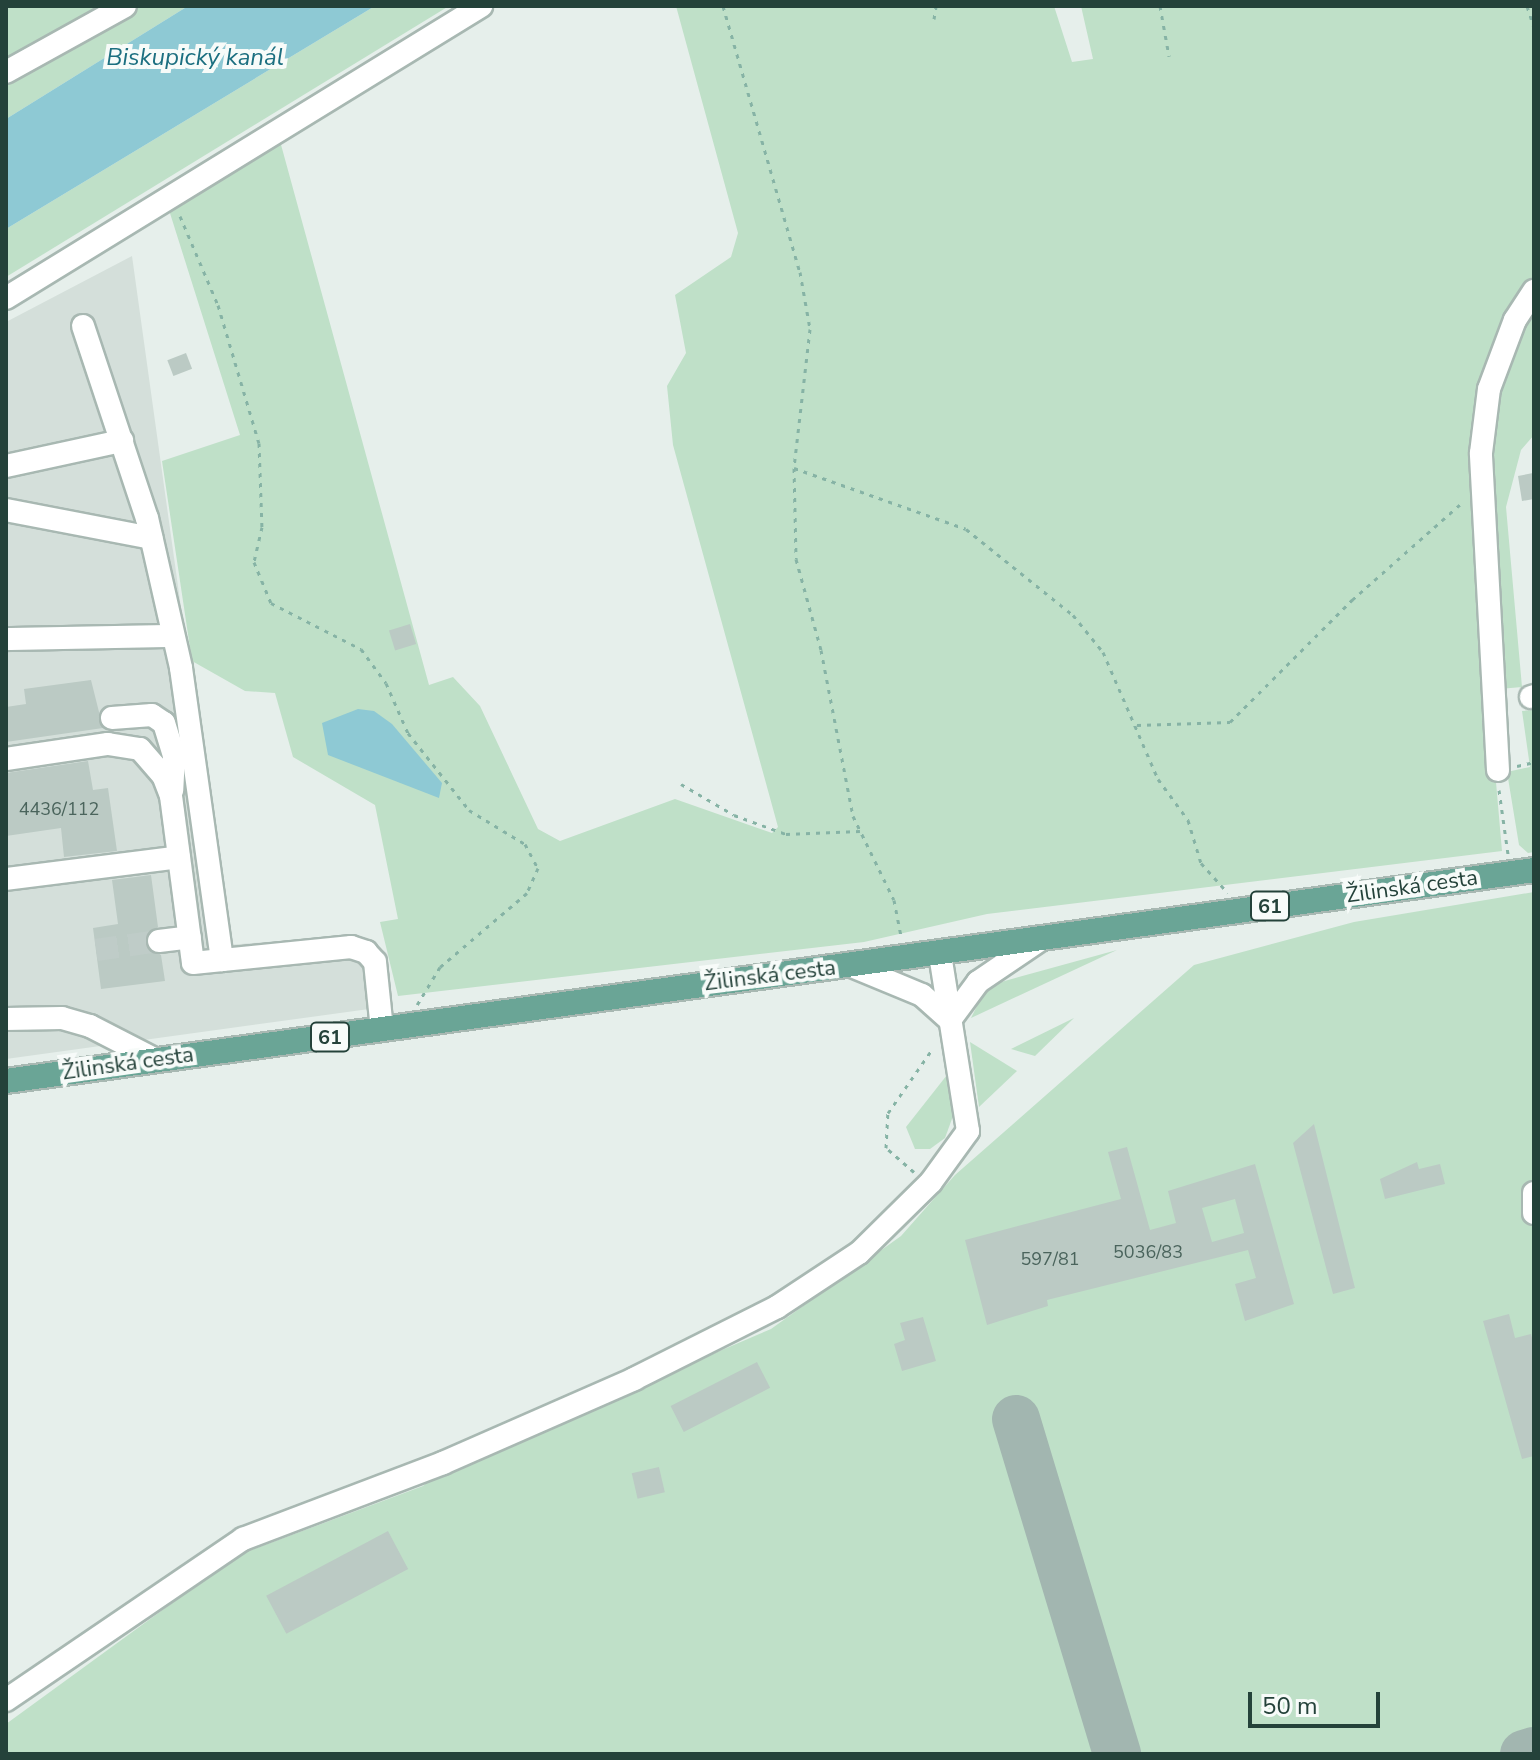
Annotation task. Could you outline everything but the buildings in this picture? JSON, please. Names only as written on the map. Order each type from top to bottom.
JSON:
[{"type":"main road","name":"Žilinská cesta","points":[[6,1081],[940,955],[1522,872]]},
{"type":"lane","points":[[6,72],[125,6]]},
{"type":"lane","points":[[6,298],[481,6]]},
{"type":"lane","points":[[1498,770],[1479,489],[1489,389],[1515,320],[1534,291]]},
{"type":"lane","points":[[83,326],[151,538],[169,636],[181,668],[222,960]]},
{"type":"lane","points":[[6,466],[122,441]]},
{"type":"lane","points":[[6,510],[151,538]]},
{"type":"lane","points":[[6,639],[169,636]]},
{"type":"lane","points":[[112,718],[152,715],[164,723],[174,756],[170,795],[193,963],[351,947],[366,952],[375,962],[382,1030]]},
{"type":"lane","points":[[6,759],[130,745],[150,759],[170,795]]},
{"type":"lane","points":[[6,879],[179,857]]},
{"type":"lane","points":[[159,941],[190,937]]},
{"type":"lane","points":[[950,1020],[978,982],[1040,940]]},
{"type":"lane","points":[[6,1700],[243,1539],[443,1463],[777,1307],[859,1253],[931,1182],[968,1131],[940,955]]},
{"type":"lane","points":[[852,966],[922,995],[950,1020]]},
{"type":"lane","points":[[8,1016],[90,1026],[158,1061]]},
{"type":"lane","points":[[1534,1193],[1534,1213]]},
{"type":"path","points":[[723,6],[806,301],[810,371],[794,468],[796,559],[860,831],[894,900],[905,959]]},
{"type":"path","points":[[934,19],[936,6]]},
{"type":"path","points":[[1160,6],[1169,56]]},
{"type":"path","points":[[1527,6],[1534,28]]},
{"type":"path","points":[[176,205],[218,305],[259,443],[262,527],[254,562],[271,603],[361,649],[386,683],[408,733],[469,810],[525,844],[538,868],[527,893],[476,932],[421,991],[418,1025]]},
{"type":"path","points":[[794,468],[954,524],[983,542],[1089,631],[1137,725],[1158,779],[1188,820],[1197,856],[1227,890],[1234,911]]},
{"type":"path","points":[[1137,725],[1230,722],[1352,600],[1479,489]]},
{"type":"path","points":[[1498,770],[1522,872]]},
{"type":"path","points":[[681,784],[734,815],[786,834],[860,831]]},
{"type":"path","points":[[931,1182],[886,1148],[888,1113],[935,1043]]},
{"type":"shaded area","points":[[132,256],[228,945],[357,935],[369,1009],[6,1059],[6,322]]},
{"type":"green space","points":[[6,6],[188,6],[6,119]]},
{"type":"green space","points":[[375,6],[449,6],[6,277],[6,229]]},
{"type":"green space","points":[[676,6],[1054,6],[1072,62],[1093,59],[1081,6],[1534,6],[1534,435],[1521,450],[1506,507],[1522,687],[1488,690],[1502,851],[987,914],[864,942],[398,996],[380,922],[398,919],[375,805],[293,757],[275,693],[245,691],[192,661],[162,461],[240,435],[169,210],[280,141],[429,685],[453,677],[480,706],[538,829],[560,841],[675,799],[772,833],[778,827],[673,445],[667,386],[686,353],[675,295],[731,257],[738,233]]},
{"type":"green space","points":[[1534,710],[1534,852],[1528,853],[1519,845],[1507,772],[1530,767],[1522,711]]},
{"type":"green space","points":[[1534,892],[1534,1754],[6,1754],[6,1724],[238,1555],[423,1486],[440,1471],[771,1329],[901,1236],[955,1175],[1194,965],[1354,922]]},
{"type":"green space","points":[[1117,950],[971,1018],[985,990],[1001,982]]},
{"type":"green space","points":[[1074,1018],[1035,1056],[1011,1049]]},
{"type":"green space","points":[[970,1042],[1017,1071],[979,1107]]},
{"type":"green space","points":[[947,1075],[953,1116],[945,1138],[930,1149],[915,1149],[906,1127]]},
{"type":"water","name":"Biskupický kanál","points":[[188,6],[375,6],[6,229],[6,119]]},
{"type":"water","points":[[358,709],[374,711],[392,724],[442,783],[439,798],[328,755],[322,723]]},
{"type":"taxiway","points":[[1016,1419],[1117,1754]]},
{"type":"taxiway","points":[[1524,1754],[1534,1751]]},
{"type":"tunnel","points":[[96,950],[159,941]]}]
